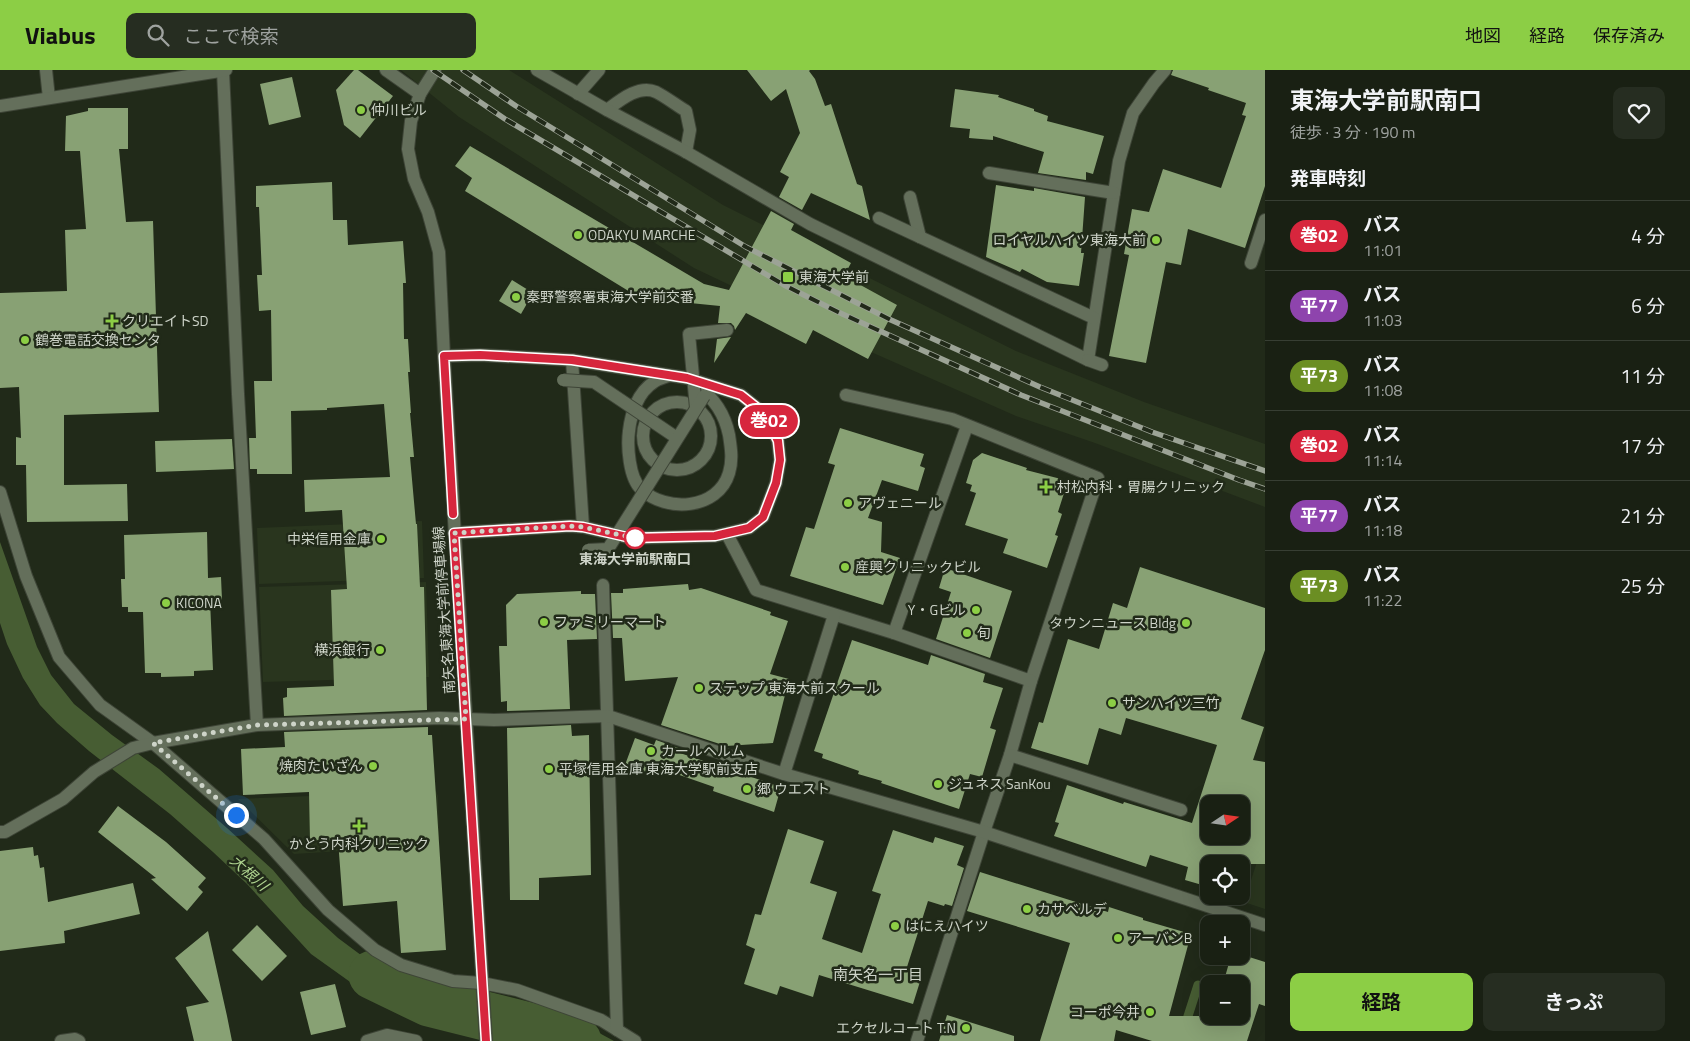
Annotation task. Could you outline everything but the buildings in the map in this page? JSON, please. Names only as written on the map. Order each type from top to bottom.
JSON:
[{"type":"street","points":[[46,70],[50,98]]},
{"type":"street","points":[[0,106],[224,70],[239,404],[257,725]]},
{"type":"street","points":[[386,70],[420,94]]},
{"type":"street","name":"南矢名東海大学前停車場線","points":[[435,70],[420,94],[410,121],[408,149],[414,179],[428,212],[439,252],[454,533],[486,1041]]},
{"type":"street","points":[[537,70],[606,110],[686,152],[810,224],[1088,360],[1102,365]]},
{"type":"street","points":[[578,94],[599,70]]},
{"type":"street","points":[[1088,360],[1119,160],[1134,113],[1165,70]]},
{"type":"street","points":[[606,110],[622,98],[641,90],[654,91],[686,111],[690,130],[686,152]]},
{"type":"street","points":[[989,173],[1114,193]]},
{"type":"street","points":[[910,197],[920,237]]},
{"type":"street","points":[[879,218],[1094,318]]},
{"type":"street","points":[[1251,263],[1265,220]]},
{"type":"street","points":[[696,408],[689,334],[727,330]]},
{"type":"street","points":[[444,356],[480,355],[572,360],[687,378],[741,395],[766,415],[778,441],[780,460],[776,483],[763,517],[749,528],[727,534],[631,538],[583,527],[454,533]]},
{"type":"street","points":[[572,360],[583,527]]},
{"type":"street","points":[[669,375],[654,382],[640,396],[632,414],[628,433],[630,464],[632,473],[640,488],[657,500],[670,504],[688,505],[704,501],[719,490],[729,474],[732,453],[727,427],[718,408],[708,394],[687,378]]},
{"type":"street","points":[[563,380],[594,382],[677,438]]},
{"type":"street","points":[[846,395],[952,419],[1098,478],[1031,681],[1010,755],[917,1041]]},
{"type":"street","points":[[588,550],[608,554],[660,465],[704,396]]},
{"type":"street","points":[[676,402],[687,404],[696,408],[707,420],[711,435],[710,446],[698,463],[689,468],[678,470],[660,465],[651,457],[646,448],[644,428],[648,419],[656,410],[666,404],[676,402]]},
{"type":"street","points":[[894,633],[967,426]]},
{"type":"street","points":[[0,492],[26,576],[60,657],[100,705],[153,743],[264,840],[328,910],[375,950],[401,965],[444,979],[517,990],[601,1020],[635,1041]]},
{"type":"street","points":[[727,534],[756,590],[894,633],[1031,681]]},
{"type":"street","points":[[603,585],[617,1030]]},
{"type":"street","points":[[784,774],[834,614]]},
{"type":"street","points":[[0,832],[5,832],[63,800],[94,772],[133,748],[153,743],[257,725],[608,716],[784,774],[984,832],[1265,925]]},
{"type":"street","points":[[1010,755],[1181,810]]},
{"type":"street","points":[[367,1041],[387,1036],[416,1041]]},
{"type":"street","points":[[61,1041],[76,1040]]},
{"type":"shaded area","points":[[401,70],[509,70],[723,205],[1016,351],[1144,402],[1265,444],[1265,507],[1095,443],[1016,416],[862,348],[694,268],[459,117]]},
{"type":"shaded area","points":[[422,521],[424,578],[259,584],[257,528]]},
{"type":"shaded area","points":[[426,582],[429,677],[263,682],[259,587]]},
{"type":"shaded area","points":[[436,791],[438,796],[439,838],[390,848],[294,854],[238,799]]},
{"type":"shaded area","points":[[1265,837],[1265,909],[1250,904],[1250,883]]},
{"type":"water","points":[[0,542],[37,647],[51,675],[74,704],[112,735],[159,769],[227,828],[273,870],[303,906],[338,938],[377,967],[403,981],[428,990],[428,997],[446,1013],[495,1020],[525,1017],[538,1019],[574,1031],[590,1028],[614,1041],[514,1041],[419,1020],[400,1014],[374,999],[311,954],[247,884],[213,852],[170,814],[89,751],[40,705],[23,678],[7,644],[0,623]]},
{"type":"pier","points":[[449,1011],[495,1017],[519,1016],[520,1041],[502,1041],[450,1030]]},
{"type":"waterway","name":"大根川","points":[[373,975],[429,1002],[577,1041]]},
{"type":"waterway","points":[[1180,1041],[1198,985]]},
{"type":"railway","points":[[433,70],[505,119],[784,285],[838,312],[1021,395],[1265,489]]},
{"type":"railway","points":[[463,70],[516,106],[746,247],[891,320],[1040,387],[1152,432],[1265,471]]},
{"type":"bus line","name":"巻02","points":[[453,514],[444,356],[480,355],[572,360],[687,378],[741,395],[754,404],[766,415],[778,441],[780,460],[776,483],[763,517],[749,528],[715,536],[631,538],[583,527],[570,526],[454,533],[486,1041]]},
{"type":"place","name":"仲川ビル","points":[[361,110]]},
{"type":"place","name":"ODAKYU MARCHE","points":[[578,235]]},
{"type":"place","name":"ロイヤルハイツ東海大前","points":[[1156,240]]},
{"type":"place","name":"東海大学前","points":[[788,277]]},
{"type":"place","name":"秦野警察署東海大学前交番","points":[[516,297]]},
{"type":"place","name":"クリエイトSD","points":[[112,321]]},
{"type":"place","name":"鶴巻電話交換センタ","points":[[25,340]]},
{"type":"place","name":"村松内科・胃腸クリニック","points":[[1046,487]]},
{"type":"place","name":"アヴェニール","points":[[848,503]]},
{"type":"place","name":"東海大学前駅南口","points":[[635,538]]},
{"type":"place","name":"中栄信用金庫","points":[[381,539]]},
{"type":"place","name":"産興クリニックビル","points":[[845,567]]},
{"type":"place","name":"KICONA","points":[[166,603]]},
{"type":"place","name":"Y・Gビル","points":[[976,610]]},
{"type":"place","name":"ファミリーマート","points":[[544,622]]},
{"type":"place","name":"タウンニュース Bldg","points":[[1186,623]]},
{"type":"place","name":"旬","points":[[967,633]]},
{"type":"place","name":"横浜銀行","points":[[380,650]]},
{"type":"place","name":"ステップ 東海大前スクール","points":[[699,688]]},
{"type":"place","name":"サンハイツ三竹","points":[[1112,703]]},
{"type":"place","name":"カールヘルム","points":[[651,751]]},
{"type":"place","name":"焼肉たいざん","points":[[373,766]]},
{"type":"place","name":"平塚信用金庫 東海大学駅前支店","points":[[549,769]]},
{"type":"place","name":"ジュネス SanKou","points":[[938,784]]},
{"type":"place","name":"郷 ウエスト","points":[[747,789]]},
{"type":"place","name":"かとう内科クリニック","points":[[359,826]]},
{"type":"place","name":"カサベルデ","points":[[1027,909]]},
{"type":"place","name":"はにえハイツ","points":[[895,926]]},
{"type":"place","name":"アーバンB","points":[[1118,938]]},
{"type":"place","name":"コーポ今井","points":[[1150,1012]]},
{"type":"place","name":"エクセルコート T.N","points":[[966,1028]]},
{"type":"district","name":"南矢名一丁目","points":[[878,975]]},
{"type":"route","points":[[236,815],[153,743],[257,725],[440,718],[466,719],[454,533],[570,526],[635,538]]}]
